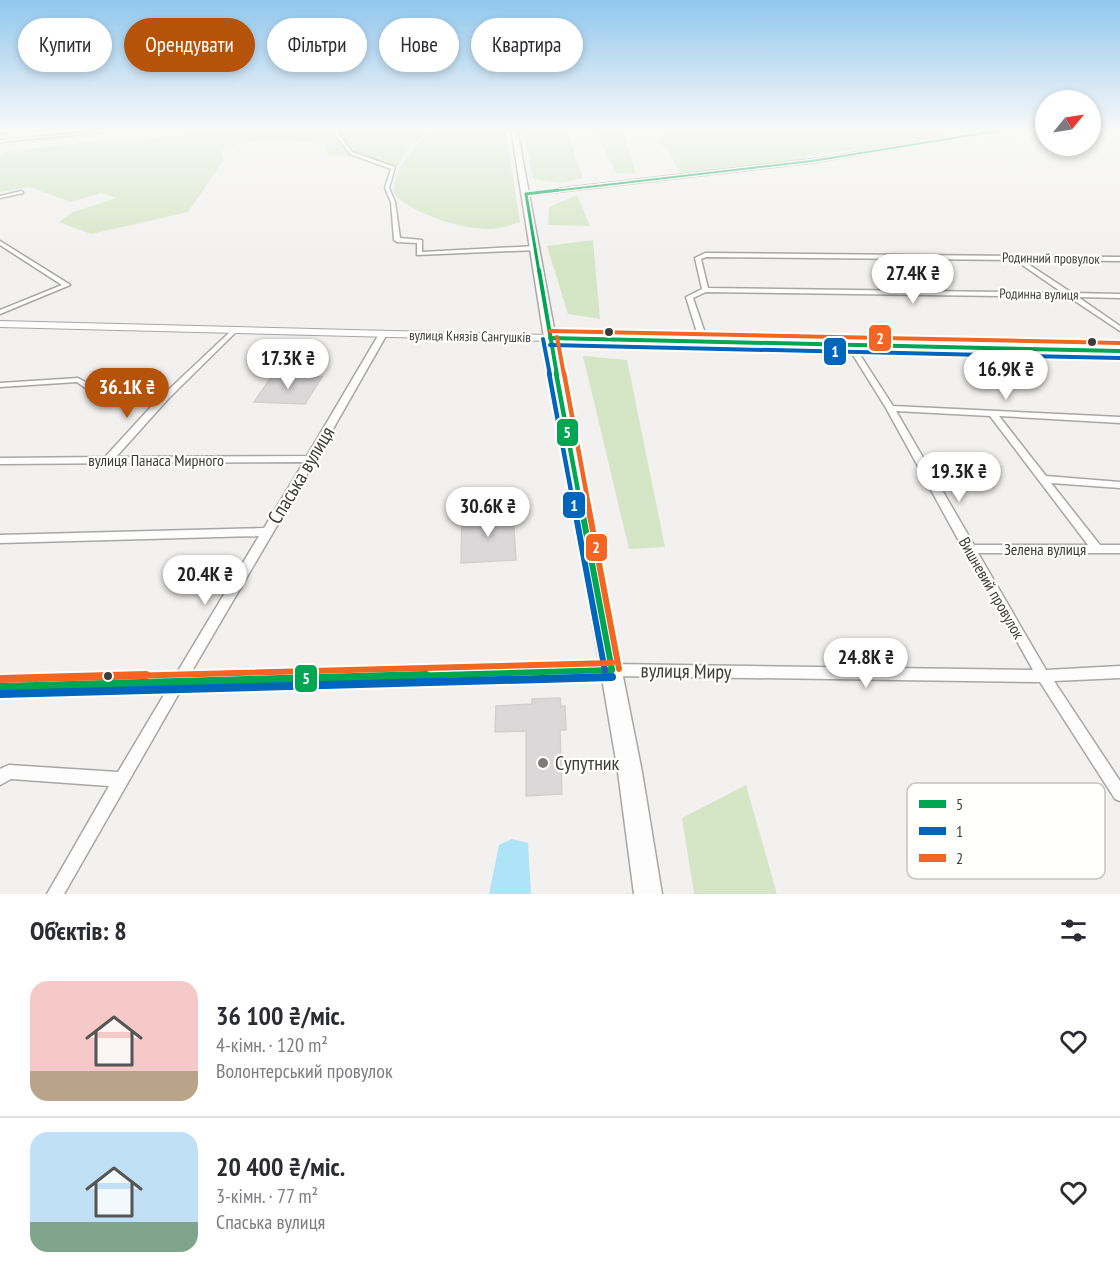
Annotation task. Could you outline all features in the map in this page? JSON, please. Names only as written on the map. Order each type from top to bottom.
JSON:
[{"type":"main road","points":[[522,171],[550,338],[612,670],[648,894]]},
{"type":"main road","points":[[526,194],[732,171]]},
{"type":"main road","points":[[524,182],[542,188],[572,190]]},
{"type":"main road","points":[[528,206],[551,195],[572,190]]},
{"type":"main road","name":"вулиця Князів Сангушків","points":[[0,324],[550,338]]},
{"type":"street","points":[[392,171],[387,188],[393,202],[397,240],[420,241],[419,254],[536,248]]},
{"type":"street","points":[[0,197],[21,192]]},
{"type":"street","points":[[0,243],[67,285],[0,312]]},
{"type":"street","name":"Родинний провулок","points":[[705,290],[699,258],[705,255],[1120,259]]},
{"type":"street","points":[[1015,259],[1083,302],[1120,329]]},
{"type":"street","points":[[704,342],[689,297],[705,290]]},
{"type":"street","name":"Родинна вулиця","points":[[705,290],[1120,296]]},
{"type":"street","points":[[108,460],[166,396],[234,331]]},
{"type":"street","name":"Спаська вулиця","points":[[55,894],[383,334]]},
{"type":"street","name":"вулиця Князів Сангушків","points":[[550,338],[1120,351]]},
{"type":"street","name":"Вишневий провулок","points":[[850,345],[890,408],[1043,676],[1120,794]]},
{"type":"street","points":[[2,387],[78,380],[86,383],[91,389],[105,393],[166,396]]},
{"type":"street","points":[[890,408],[1120,420]]},
{"type":"street","points":[[992,413],[1097,549]]},
{"type":"street","name":"вулиця Панаса Мирного","points":[[0,461],[311,459]]},
{"type":"street","points":[[1044,479],[1120,485]]},
{"type":"street","points":[[0,539],[267,532]]},
{"type":"street","name":"Зелена вулиця","points":[[969,549],[1120,549]]},
{"type":"street","name":"вулиця Миру","points":[[0,687],[176,684],[612,670],[1043,676],[1120,672]]},
{"type":"street","points":[[0,778],[9,772],[121,779]]},
{"type":"green space","points":[[0,171],[217,171],[188,212],[91,234],[59,222],[73,212],[117,198],[101,193],[71,202],[29,187],[0,192]]},
{"type":"green space","points":[[399,171],[512,171],[520,222],[492,229],[480,229],[453,224],[425,214],[393,193]]},
{"type":"green space","points":[[531,171],[580,171],[583,178],[561,183],[533,179]]},
{"type":"green space","points":[[615,171],[635,171],[636,174],[616,173]]},
{"type":"green space","points":[[678,171],[714,171],[680,175]]},
{"type":"green space","points":[[577,195],[590,226],[548,225],[549,207]]},
{"type":"green space","points":[[593,240],[600,319],[568,314],[547,246]]},
{"type":"green space","points":[[583,356],[627,360],[665,547],[629,549]]},
{"type":"green space","points":[[746,785],[777,894],[694,894],[682,818]]},
{"type":"water","points":[[512,839],[528,843],[531,894],[489,894],[499,845]]},
{"type":"building","points":[[272,376],[322,377],[305,404],[254,402]]},
{"type":"building","points":[[513,512],[516,560],[461,563],[462,515]]},
{"type":"building","name":"Супутник","points":[[560,698],[561,707],[565,706],[566,730],[560,730],[562,794],[526,796],[526,731],[495,732],[496,706],[532,704],[532,699]]},
{"type":"transit line","name":"5","points":[[526,194],[728,171]]},
{"type":"transit line","name":"5","points":[[526,194],[552,350],[612,670]]},
{"type":"transit line","name":"2","points":[[550,331],[1120,343]]},
{"type":"transit line","name":"2","points":[[557,337],[619,669]]},
{"type":"transit line","name":"5","points":[[550,338],[1120,351]]},
{"type":"transit line","name":"1","points":[[543,339],[605,671]]},
{"type":"transit line","name":"1","points":[[550,345],[1120,358]]},
{"type":"transit line","name":"2","points":[[0,679],[612,663]]},
{"type":"transit line","name":"5","points":[[0,687],[612,670]]},
{"type":"transit line","name":"1","points":[[0,694],[612,677]]},
{"type":"place","name":"Супутник","points":[[543,763]]}]
